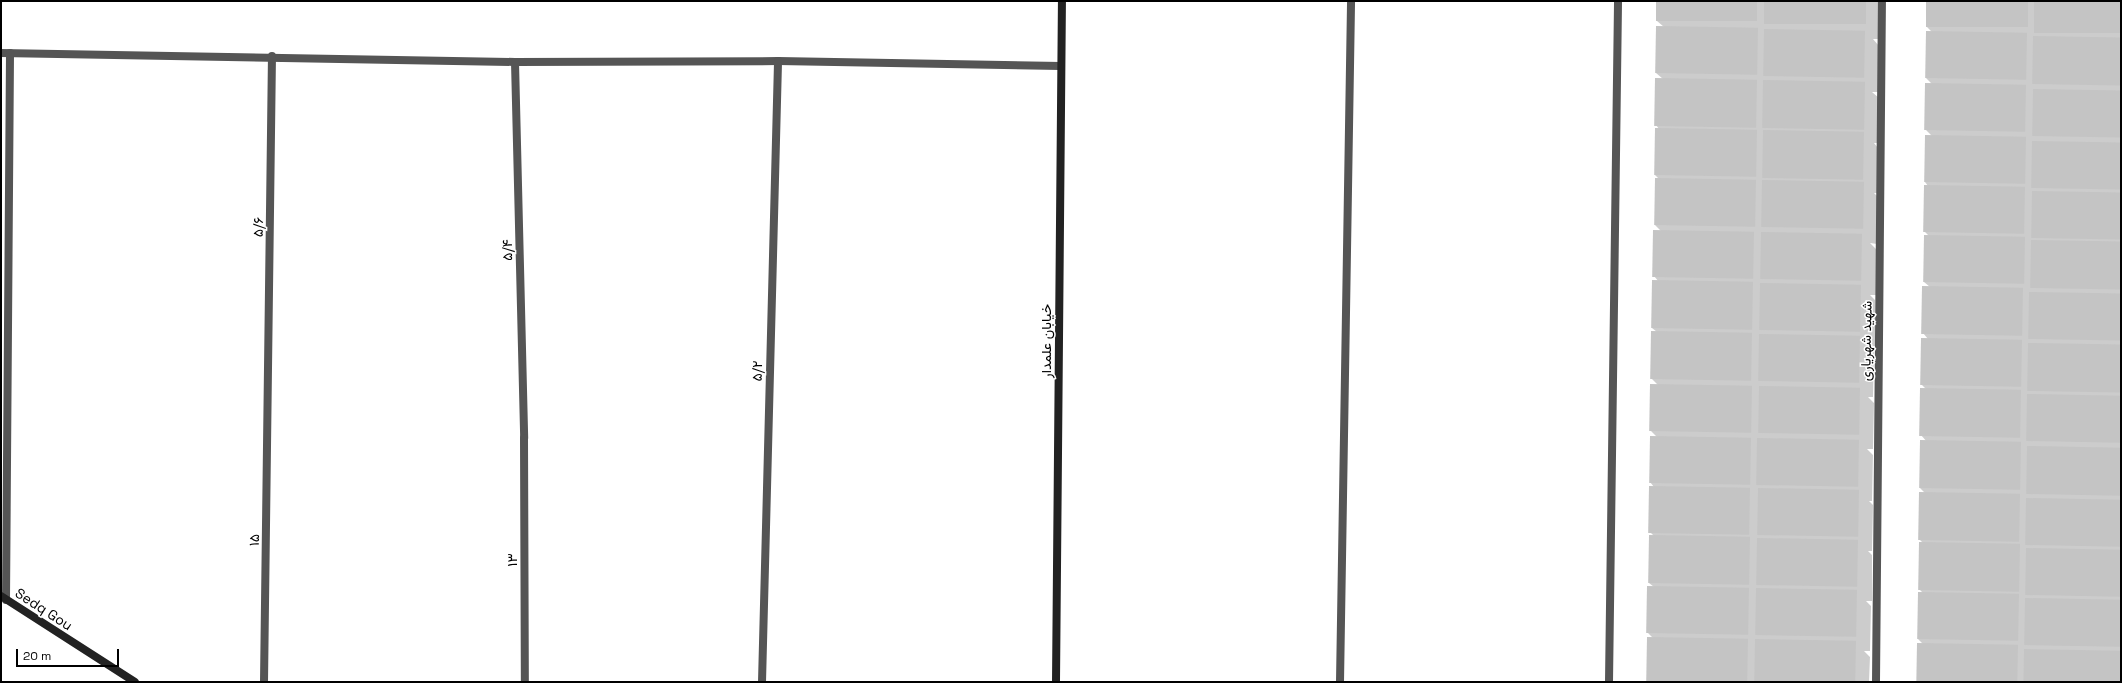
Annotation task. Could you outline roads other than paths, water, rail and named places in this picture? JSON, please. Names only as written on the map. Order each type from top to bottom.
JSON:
[{"type":"street","name":"خیابان علمدار","points":[[1056,682],[1062,1]]},
{"type":"street","points":[[1340,682],[1351,1]]},
{"type":"street","points":[[1609,682],[1618,1]]},
{"type":"street","name":"شهید شهریاری","points":[[1876,682],[1882,1]]},
{"type":"street","points":[[1,53],[272,56],[515,62],[778,61],[1061,66]]},
{"type":"street","points":[[3,598],[10,53]]},
{"type":"street","name":"۵/۶","points":[[269,398],[272,56]]},
{"type":"street","name":"۵/۲","points":[[762,682],[778,61]]},
{"type":"street","name":"۵/۴","points":[[515,62],[524,438]]},
{"type":"street","name":"۱۵","points":[[264,682],[269,398]]},
{"type":"street","name":"۱۳","points":[[524,438],[525,682]]},
{"type":"street","name":"Sedq Gou","points":[[3,598],[135,682]]}]
